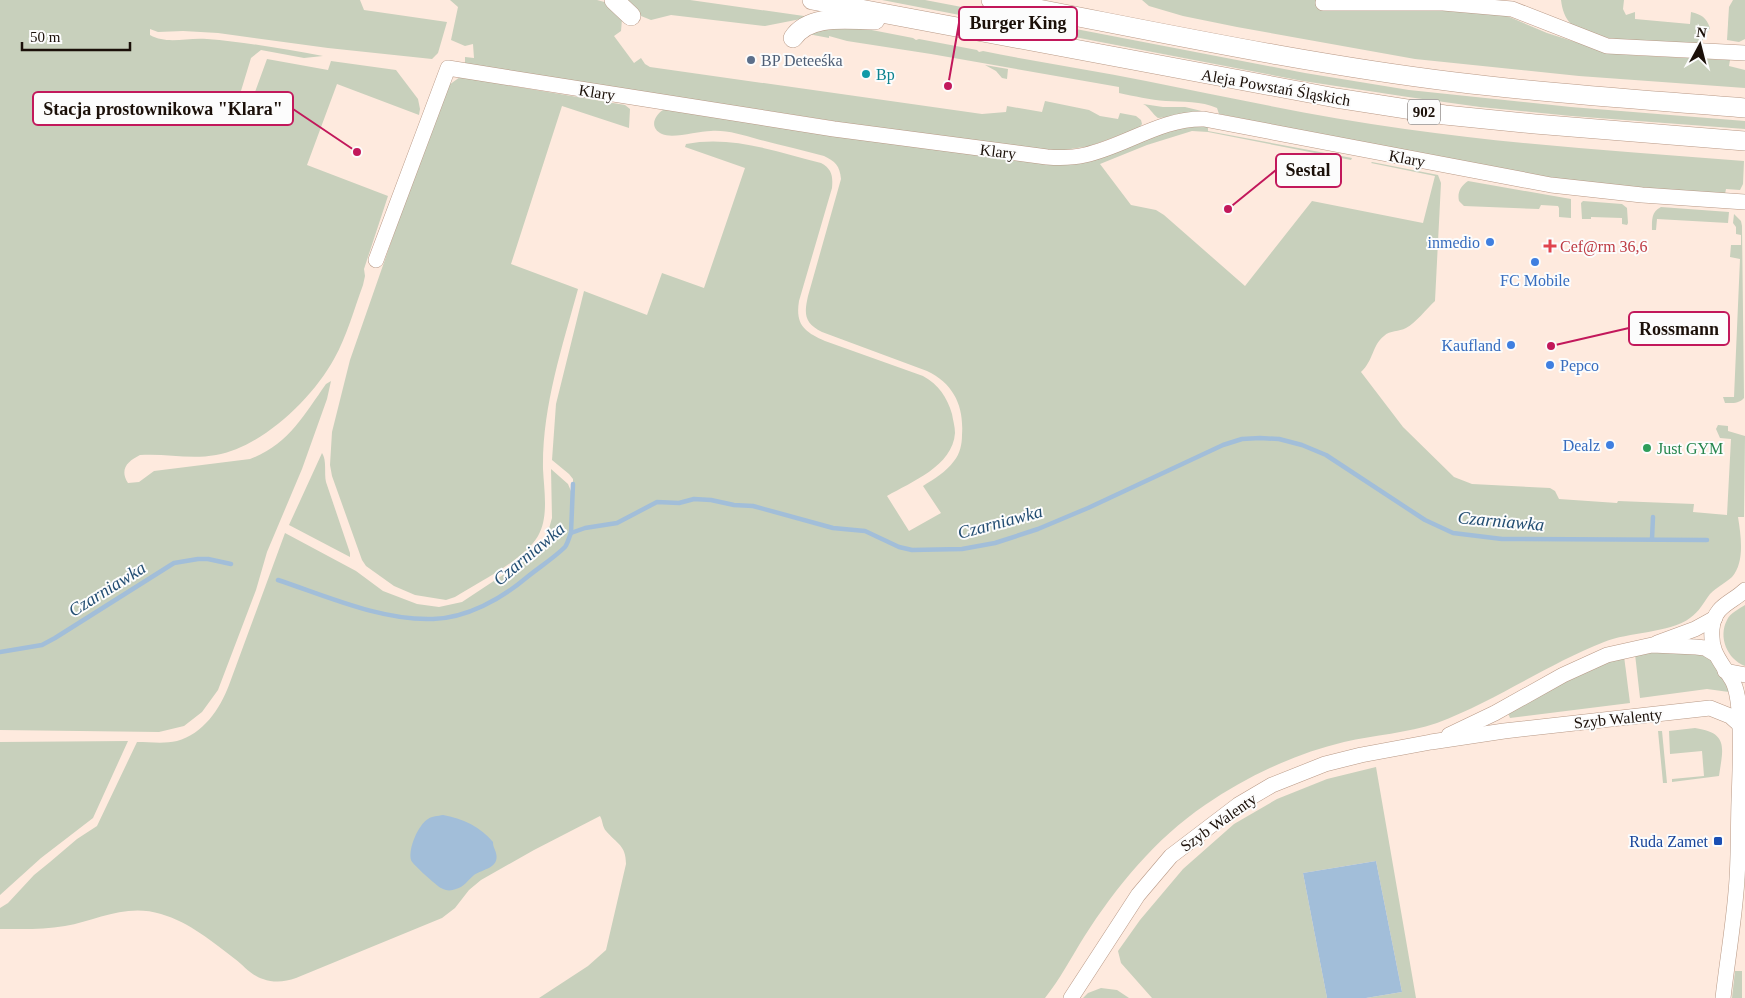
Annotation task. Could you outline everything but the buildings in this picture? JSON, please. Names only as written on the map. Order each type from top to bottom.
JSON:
[{"type":"main road","points":[[614,0],[631,16]]},
{"type":"main road","name":"Aleja Powstań Śląskich","points":[[812,0],[1336,98],[1445,115],[1608,131],[1745,141]]},
{"type":"main road","name":"Aleja Powstań Śląskich","points":[[991,0],[1334,65],[1541,92],[1745,108]]},
{"type":"main road","points":[[792,38],[803,27],[817,22],[836,20],[922,20]]},
{"type":"main road","points":[[1643,100],[1745,96]]},
{"type":"main road","points":[[1608,131],[1745,154]]},
{"type":"street","points":[[1323,3],[1443,3],[1512,9],[1607,46],[1745,53]]},
{"type":"street","name":"Klary","points":[[376,260],[448,68],[843,131],[1047,157],[1059,158],[1087,155],[1177,121],[1204,119],[1566,188],[1745,202]]},
{"type":"street","points":[[1723,998],[1736,891],[1740,725],[1733,681],[1715,654],[1712,627],[1715,618],[1724,604],[1745,590]]},
{"type":"street","name":"Szyb Walenty","points":[[1432,742],[1495,713],[1590,662],[1607,655],[1652,645],[1695,629],[1715,618]]},
{"type":"street","name":"Szyb Walenty","points":[[1652,645],[1705,648],[1715,654]]},
{"type":"street","points":[[1725,671],[1745,675]]},
{"type":"street","name":"Szyb Walenty","points":[[1071,998],[1138,895],[1171,856],[1238,804],[1272,785],[1325,764],[1361,755],[1504,731],[1710,708],[1730,716],[1740,725]]},
{"type":"green space","points":[[0,0],[360,0],[364,10],[447,22],[438,53],[432,59],[328,48],[218,33],[158,32],[150,29],[150,35],[164,40],[222,40],[323,56],[304,58],[261,50],[251,58],[237,104],[183,93],[182,99],[247,114],[267,59],[328,70],[331,61],[396,70],[418,99],[420,109],[419,115],[337,84],[307,165],[388,196],[364,269],[363,285],[347,332],[334,359],[313,390],[268,432],[233,450],[206,456],[140,455],[126,466],[124,474],[128,483],[139,482],[154,471],[250,459],[275,446],[285,437],[302,418],[326,384],[331,381],[327,399],[302,469],[267,552],[256,590],[218,690],[202,712],[184,726],[159,732],[0,730]]},
{"type":"green space","points":[[450,0],[597,0],[608,3],[622,19],[621,31],[614,36],[634,63],[641,58],[650,67],[982,114],[1006,112],[1007,106],[1042,112],[1045,101],[1089,110],[1100,116],[1118,119],[1120,113],[1136,116],[1141,120],[1142,124],[1139,128],[1090,146],[1058,151],[878,128],[465,64],[465,57],[474,58],[473,44],[465,46],[451,40],[458,7]]},
{"type":"green space","points":[[623,0],[690,0],[811,17],[765,26],[671,15],[651,20],[641,16]]},
{"type":"green space","points":[[882,0],[925,0],[1305,73],[1409,90],[1571,107],[1745,121],[1745,129],[1571,116],[1480,107],[1408,97],[1303,81]]},
{"type":"green space","points":[[1142,0],[1319,0],[1500,13],[1547,33],[1588,46],[1629,55],[1730,60],[1729,66],[1745,70],[1745,88],[1579,76],[1415,59],[1183,16],[1149,6]]},
{"type":"green space","points":[[1561,0],[1624,0],[1623,9],[1626,15],[1635,12],[1635,19],[1690,24],[1691,12],[1703,17],[1710,28],[1702,41],[1696,44],[1613,39],[1582,31],[1571,24],[1564,13]]},
{"type":"green space","points":[[1733,0],[1745,0],[1745,39],[1739,42],[1727,40],[1729,7]]},
{"type":"green space","points":[[851,26],[916,40],[977,50],[979,52],[983,51],[1105,73],[1275,107],[1372,124],[1447,135],[1532,144],[1744,161],[1743,184],[1740,190],[1726,189],[1725,194],[1551,179],[1219,114],[1217,108],[1205,104],[1154,100],[1119,93],[1119,87],[847,41],[829,36],[829,38],[808,34],[810,32]]},
{"type":"green space","points":[[985,65],[1008,69],[1007,79],[1002,78],[996,71]]},
{"type":"green space","points":[[460,77],[625,105],[630,109],[629,128],[562,106],[511,264],[578,289],[549,400],[543,469],[544,520],[538,536],[522,554],[455,597],[446,600],[415,595],[394,586],[366,566],[362,560],[332,476],[330,465],[332,432],[350,360],[443,93],[449,85]]},
{"type":"green space","points":[[1143,104],[1163,107],[1185,107],[1210,113],[1158,118]]},
{"type":"green space","points":[[663,110],[1035,163],[1144,140],[1182,127],[1208,126],[1208,131],[1352,158],[1351,160],[1208,132],[1192,131],[1147,145],[1100,164],[1131,205],[1156,210],[1164,215],[1245,286],[1312,201],[1423,223],[1435,176],[1372,162],[1438,175],[1441,183],[1435,301],[1410,326],[1386,334],[1380,340],[1361,372],[1403,427],[1454,477],[1472,484],[1550,488],[1555,491],[1559,499],[1617,503],[1618,501],[1694,504],[1693,512],[1727,515],[1731,439],[1720,438],[1716,429],[1718,425],[1728,426],[1728,431],[1745,436],[1744,517],[1738,517],[1741,548],[1739,564],[1732,577],[1715,589],[1696,613],[1682,623],[1660,630],[1604,642],[1437,723],[1325,747],[1272,767],[1221,794],[1187,818],[1170,833],[1123,882],[1096,918],[1061,976],[1045,998],[539,998],[588,966],[606,950],[626,858],[623,849],[606,831],[600,816],[481,880],[469,890],[455,908],[442,918],[288,980],[271,981],[259,978],[191,927],[161,914],[148,911],[124,911],[57,927],[0,929],[0,908],[8,903],[34,875],[77,839],[97,826],[137,742],[167,742],[186,738],[203,727],[221,703],[285,533],[356,571],[383,591],[417,604],[439,607],[462,602],[527,559],[546,539],[552,518],[551,469],[568,484],[573,496],[573,479],[552,460],[556,404],[584,291],[647,315],[662,273],[704,288],[745,168],[685,147],[686,144],[720,142],[754,146],[821,163],[830,170],[832,188],[799,301],[800,322],[807,331],[818,338],[923,376],[934,383],[942,392],[952,414],[955,433],[947,455],[939,464],[919,479],[887,496],[909,531],[941,513],[923,486],[947,469],[956,458],[962,442],[959,405],[950,389],[944,382],[927,371],[816,329],[807,317],[808,296],[841,179],[836,164],[824,156],[729,132],[706,131],[672,136],[662,134],[655,129],[654,122],[657,115]]},
{"type":"green space","points":[[1468,181],[1571,199],[1571,218],[1559,217],[1558,206],[1541,205],[1539,209],[1464,206],[1459,201],[1459,192]]},
{"type":"green space","points":[[1583,201],[1622,204],[1627,208],[1627,225],[1622,224],[1622,218],[1591,217],[1591,219],[1582,219],[1581,203]]},
{"type":"green space","points":[[1661,207],[1729,212],[1728,223],[1657,219],[1656,230],[1652,230],[1654,214]]},
{"type":"green space","points":[[1734,214],[1741,221],[1742,226],[1744,398],[1737,402],[1725,403],[1723,397],[1734,397],[1740,259],[1730,257],[1731,245],[1741,245],[1741,235],[1736,234],[1736,227],[1733,223]]},
{"type":"green space","points":[[322,453],[326,482],[350,557],[289,525]]},
{"type":"green space","points":[[1745,605],[1745,666],[1729,653],[1723,633],[1728,618]]},
{"type":"green space","points":[[1652,650],[1700,651],[1710,657],[1726,683],[1729,692],[1707,689],[1640,698],[1635,654]]},
{"type":"green space","points":[[1624,656],[1630,703],[1510,718],[1508,713],[1565,679]]},
{"type":"green space","points":[[1695,728],[1706,730],[1719,738],[1722,757],[1719,776],[1672,782],[1672,779],[1704,776],[1702,751],[1670,754],[1669,731]]},
{"type":"green space","points":[[1658,731],[1662,731],[1667,783],[1663,783]]},
{"type":"green space","points":[[128,741],[93,818],[41,858],[0,895],[0,742]]},
{"type":"green space","points":[[1376,767],[1416,998],[1366,998],[1402,992],[1376,861],[1303,873],[1327,998],[1152,998],[1121,963],[1118,951],[1140,920],[1183,869],[1234,824],[1277,799],[1327,779]]},
{"type":"green space","points":[[1735,971],[1742,971],[1742,998],[1732,998]]},
{"type":"green space","points":[[1101,988],[1117,990],[1129,998],[1083,998],[1088,993]]},
{"type":"water","points":[[443,815],[457,818],[483,832],[493,842],[497,858],[493,865],[474,875],[461,887],[454,890],[441,888],[412,862],[410,855],[417,832],[424,822],[430,818]]},
{"type":"water","points":[[1376,861],[1402,992],[1366,998],[1327,998],[1303,873]]},
{"type":"waterway","name":"Czarniawka","points":[[278,580],[374,612],[414,619],[446,618],[471,611],[506,593],[561,551],[571,533],[585,528],[617,523],[657,502],[679,503],[694,499],[753,506],[833,528],[865,531],[899,547],[912,550],[962,549],[995,543],[1038,529],[1088,508],[1223,445],[1242,439],[1260,438],[1279,439],[1302,445],[1326,455],[1425,520],[1453,533],[1502,539],[1707,540]]},
{"type":"waterway","points":[[571,533],[573,484]]},
{"type":"waterway","points":[[1652,539],[1653,517]]},
{"type":"waterway","name":"Czarniawka","points":[[0,652],[42,645],[174,563],[208,559],[231,564]]},
{"type":"place","name":"BP Deteeśka","points":[[751,60]]},
{"type":"place","name":"Bp","points":[[866,74]]},
{"type":"place","name":"Burger King","points":[[948,86]]},
{"type":"place","name":"Stacja prostownikowa \"Klara\"","points":[[357,152]]},
{"type":"place","name":"Sestal","points":[[1228,209]]},
{"type":"place","name":"inmedio","points":[[1490,242]]},
{"type":"place","name":"Cef@rm 36,6","points":[[1550,246]]},
{"type":"place","name":"FC Mobile","points":[[1535,262]]},
{"type":"place","name":"Kaufland","points":[[1511,345]]},
{"type":"place","name":"Rossmann","points":[[1551,346]]},
{"type":"place","name":"Pepco","points":[[1550,365]]},
{"type":"place","name":"Dealz","points":[[1610,445]]},
{"type":"place","name":"Just GYM","points":[[1647,448]]},
{"type":"place","name":"Ruda Zamet","points":[[1718,841]]}]
